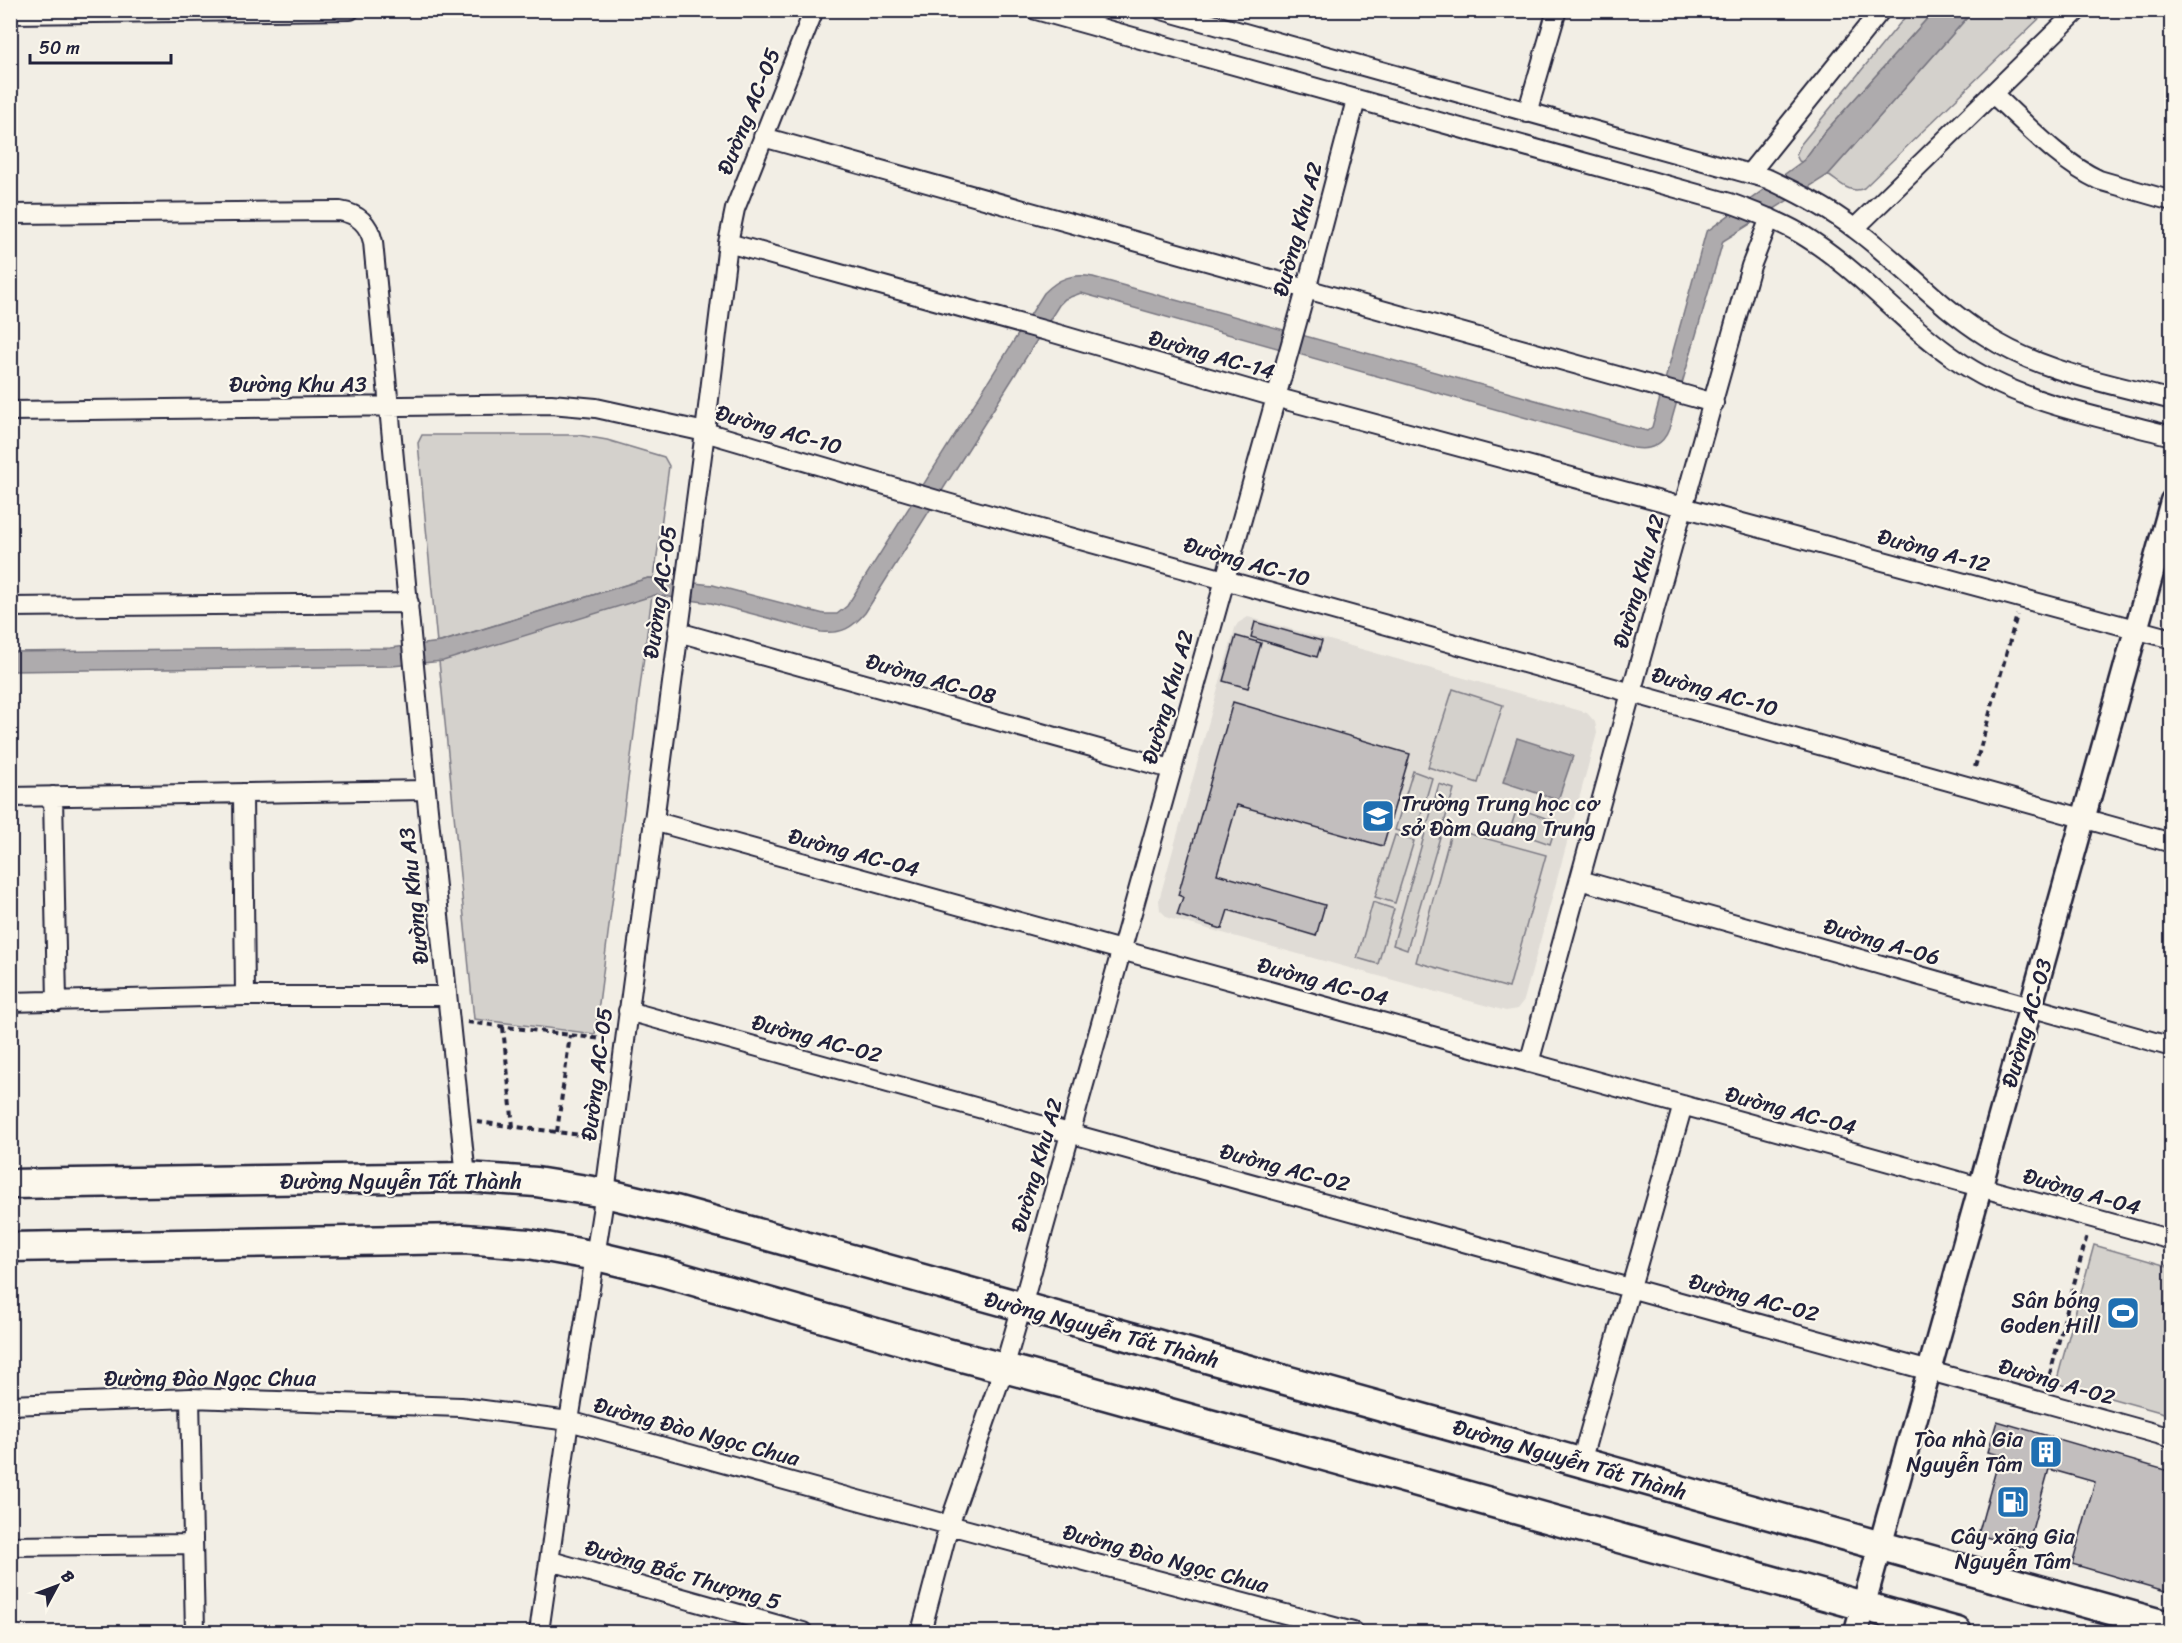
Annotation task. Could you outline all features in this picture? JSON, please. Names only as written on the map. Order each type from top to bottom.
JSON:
[{"type":"main road","name":"Đường Nguyễn Tất Thành","points":[[10,1184],[466,1177],[536,1182],[605,1193],[675,1210],[1022,1306],[2172,1627]]},
{"type":"main road","points":[[10,1247],[464,1239],[529,1244],[596,1256],[660,1271],[1004,1368],[1859,1619],[1957,1632]]},
{"type":"street","points":[[10,14],[350,10]]},
{"type":"street","name":"Đường AC-05","points":[[539,1632],[605,1193],[728,243],[735,209],[814,10]]},
{"type":"street","points":[[1036,10],[1730,203],[1770,218],[1830,253],[1925,336],[1954,359],[1983,376],[2038,400],[2172,436]]},
{"type":"street","points":[[1527,113],[1557,10]]},
{"type":"street","points":[[1855,228],[2078,10]]},
{"type":"street","points":[[1749,174],[1877,11]]},
{"type":"street","points":[[1171,12],[1768,179],[1804,196],[1855,228],[1959,317],[2009,350],[2062,370],[2172,400]]},
{"type":"street","points":[[1993,94],[2069,162],[2088,175],[2172,201]]},
{"type":"street","name":"Đường Khu A2","points":[[921,1632],[949,1526],[1004,1368],[1022,1306],[1306,290],[1356,100]]},
{"type":"street","points":[[763,137],[1714,403]]},
{"type":"street","points":[[10,214],[340,211],[352,214],[363,220],[373,242],[390,408]]},
{"type":"street","name":"Đường Khu A2","points":[[1529,1063],[1752,266],[1770,218]]},
{"type":"street","name":"Đường AC-14","points":[[728,243],[1054,333],[1275,398],[1685,508]]},
{"type":"street","name":"Đường AC-10","points":[[390,408],[572,405],[621,412],[705,432],[947,503],[2172,843]]},
{"type":"street","name":"Đường Khu A3","points":[[10,411],[390,408],[466,1177]]},
{"type":"street","name":"Đường AC-03","points":[[1859,1619],[2172,501]]},
{"type":"street","name":"Đường A-12","points":[[1685,508],[2172,639]]},
{"type":"street","points":[[10,607],[409,603]]},
{"type":"street","name":"Đường AC-08","points":[[678,632],[1171,770]]},
{"type":"street","points":[[10,797],[426,790]]},
{"type":"street","points":[[243,793],[245,996]]},
{"type":"street","points":[[53,796],[57,1002]]},
{"type":"street","name":"Đường AC-04","points":[[653,821],[1980,1187]]},
{"type":"street","name":"Đường A-06","points":[[1580,880],[2172,1047]]},
{"type":"street","name":"Đường Khu A3","points":[[10,1002],[245,996],[447,996]]},
{"type":"street","name":"Đường AC-02","points":[[628,1011],[1929,1370]]},
{"type":"street","points":[[1581,1462],[1683,1105]]},
{"type":"street","name":"Đường A-04","points":[[1980,1187],[2172,1240]]},
{"type":"street","name":"Đường A-02","points":[[1929,1370],[2172,1438]]},
{"type":"street","points":[[190,1398],[195,1632]]},
{"type":"street","name":"Đường Đào Ngọc Chua","points":[[10,1405],[190,1398],[461,1407],[569,1421],[949,1526],[1353,1632]]},
{"type":"street","points":[[10,1546],[192,1544]]},
{"type":"street","name":"Đường Bắc Thượng 5","points":[[551,1561],[803,1632]]},
{"type":"path","points":[[1975,767],[2017,614]]},
{"type":"path","points":[[467,1022],[602,1039]]},
{"type":"path","points":[[503,1027],[513,1127]]},
{"type":"path","points":[[557,1132],[570,1035]]},
{"type":"path","points":[[477,1122],[589,1137]]},
{"type":"path","points":[[2046,1386],[2087,1235]]},
{"type":"shaded area","points":[[1910,11],[1934,11],[1824,133],[1804,160],[1799,161],[1796,155],[1801,144]]},
{"type":"shaded area","points":[[1934,11],[1973,11],[1828,175],[1723,241],[1669,429],[1660,443],[1651,448],[1634,448],[1081,293],[1065,299],[1059,305],[865,613],[856,623],[841,631],[821,632],[711,603],[655,595],[443,661],[392,666],[11,671],[10,652],[390,648],[441,642],[648,578],[713,585],[824,614],[837,614],[847,606],[1044,293],[1061,280],[1073,276],[1093,277],[1647,431],[1652,427],[1706,232],[1804,160],[1824,133]]},
{"type":"shaded area","points":[[1973,11],[2047,11],[1864,188],[1850,189],[1828,175]]},
{"type":"shaded area","points":[[422,435],[578,435],[607,440],[664,457],[669,466],[654,578],[437,643],[418,443]]},
{"type":"shaded area","points":[[652,595],[595,1034],[474,1019],[439,661]]},
{"type":"shaded area","name":"Trường Trung học cơ sở Đàm Quang Trung","points":[[1248,617],[1581,711],[1587,713],[1595,722],[1597,733],[1524,1000],[1517,1009],[1506,1011],[1168,918],[1160,910],[1159,900],[1235,628],[1238,623]]},
{"type":"shaded area","points":[[1453,689],[1503,705],[1478,783],[1428,767]]},
{"type":"shaded area","points":[[1517,738],[1573,756],[1558,800],[1503,782]]},
{"type":"shaded area","points":[[1413,771],[1432,778],[1415,836],[1395,830]]},
{"type":"shaded area","points":[[1439,784],[1454,789],[1407,950],[1393,945]]},
{"type":"shaded area","points":[[1517,808],[1557,822],[1550,844],[1510,830]]},
{"type":"shaded area","points":[[1452,829],[1546,855],[1509,988],[1416,962]]},
{"type":"shaded area","points":[[1395,835],[1414,841],[1395,903],[1375,897]]},
{"type":"shaded area","points":[[1373,902],[1394,909],[1378,964],[1357,958]]},
{"type":"shaded area","name":"Sân bóng Goden Hill","points":[[2094,1245],[2171,1267],[2171,1415],[2056,1383]]},
{"type":"building","points":[[1255,622],[1322,641],[1317,657],[1251,637]]},
{"type":"building","points":[[1236,636],[1261,643],[1248,688],[1223,681]]},
{"type":"building","points":[[1233,702],[1410,754],[1383,846],[1237,805],[1217,874],[1325,905],[1316,936],[1228,910],[1222,929],[1177,915],[1183,897],[1178,895]]},
{"type":"building","points":[[1997,1421],[2172,1472],[2172,1593],[2072,1564],[2095,1482],[2049,1469],[2027,1548],[1978,1535],[2000,1455],[1988,1452]]},
{"type":"place","name":"Trường Trung học cơ sở Đàm Quang Trung","points":[[1378,816]]},
{"type":"place","name":"Sân bóng Goden Hill","points":[[2123,1313]]},
{"type":"place","name":"Tòa nhà Gia Nguyễn Tâm","points":[[2046,1452]]},
{"type":"place","name":"Cây xăng Gia Nguyễn Tâm","points":[[2013,1502]]}]
